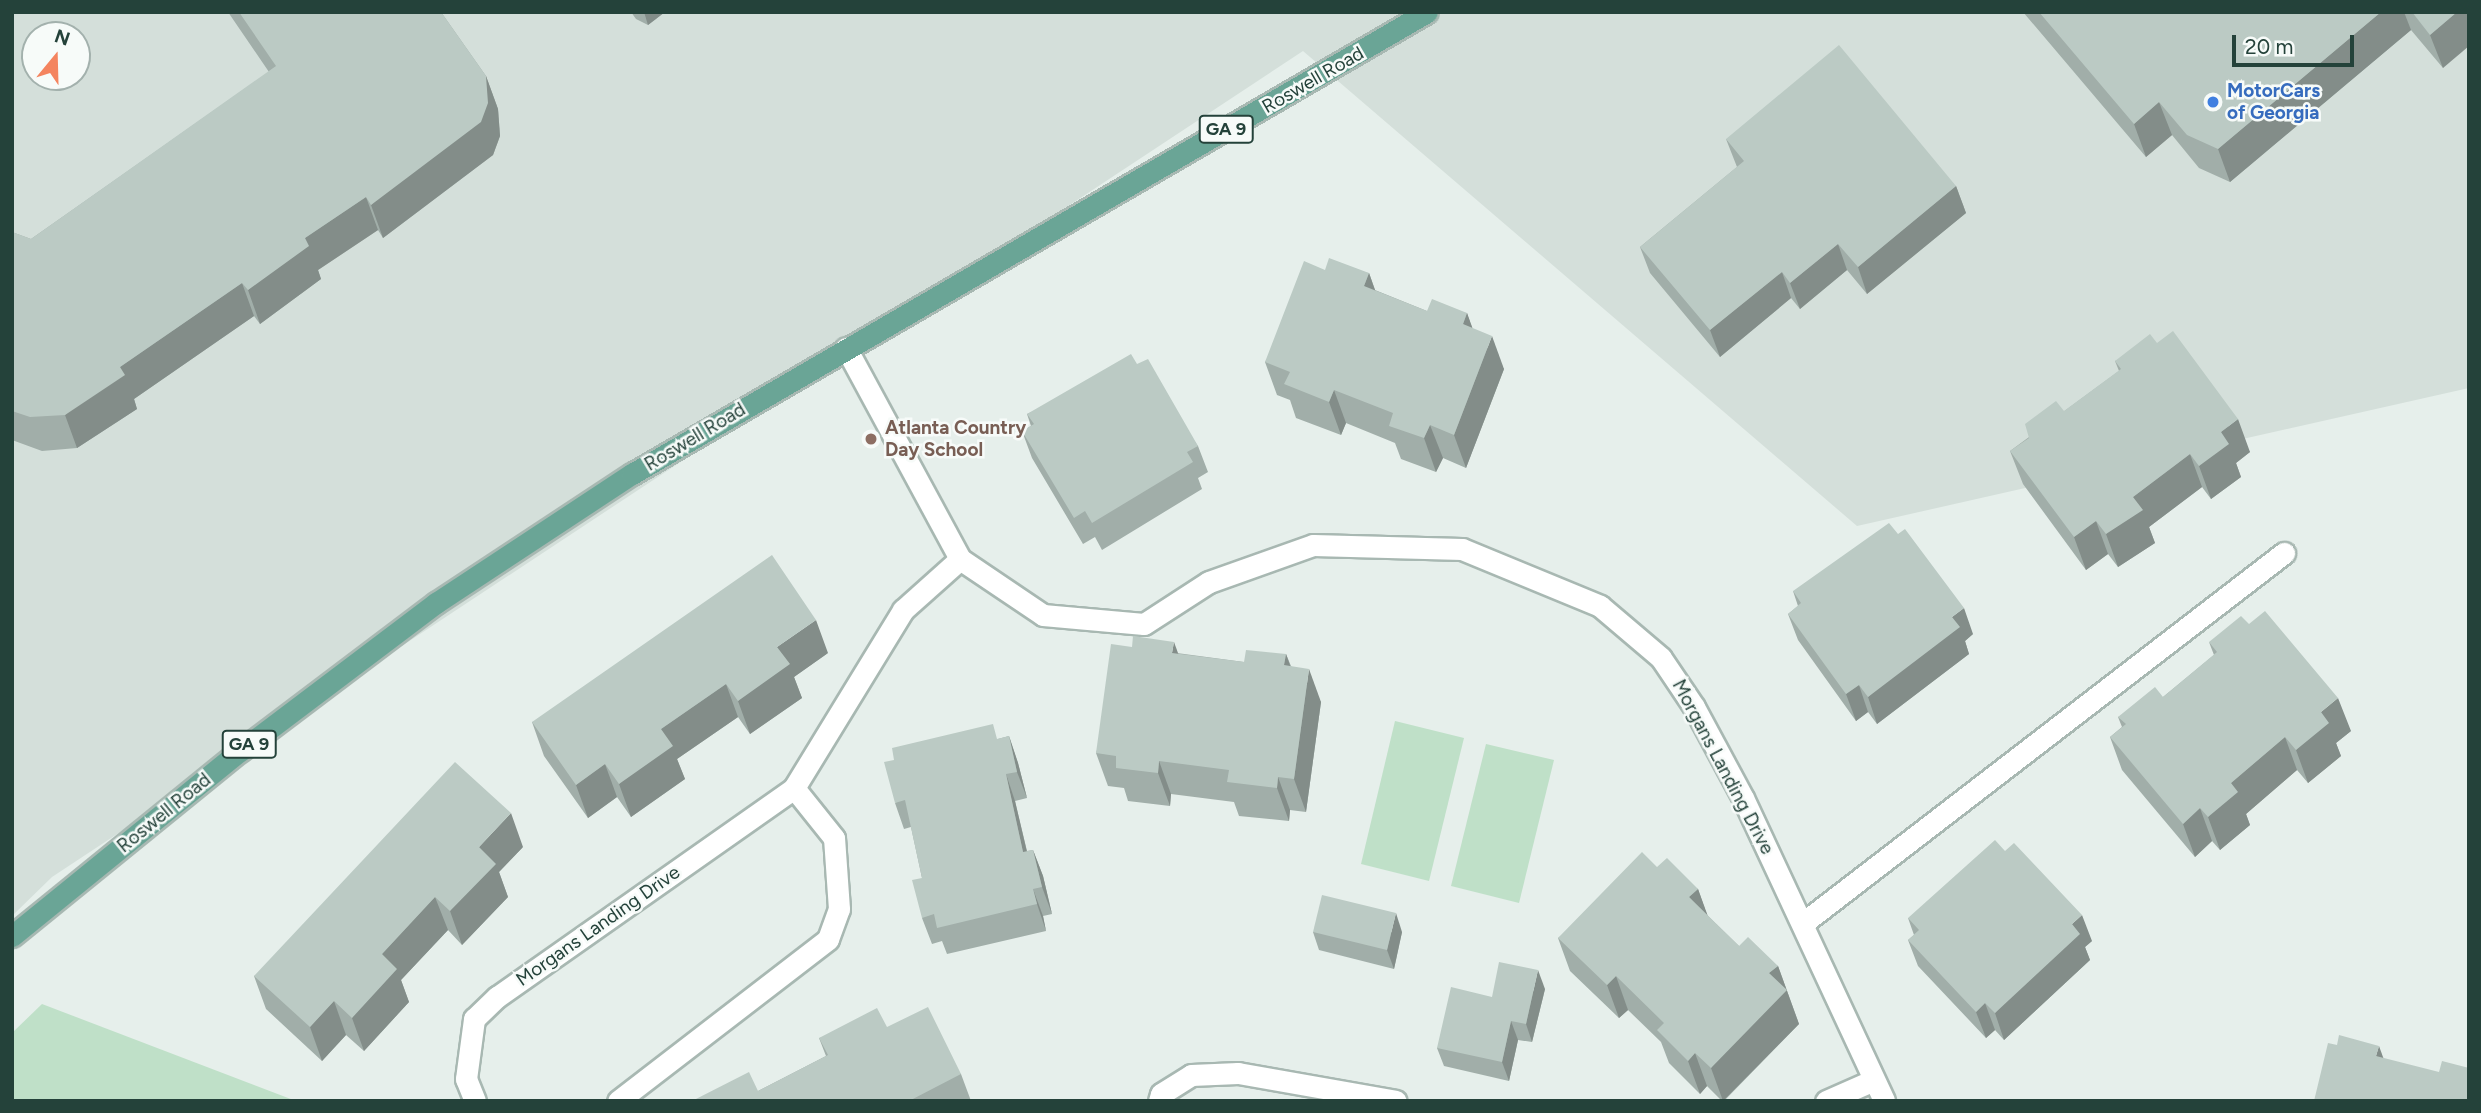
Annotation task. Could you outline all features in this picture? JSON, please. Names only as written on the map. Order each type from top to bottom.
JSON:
[{"type":"main road","name":"Roswell Road","points":[[12,936],[240,751],[436,603],[632,474],[1427,12]]},
{"type":"street","name":"Morgans Landing Drive","points":[[846,348],[961,559],[1043,615],[1144,624],[1209,582],[1312,545],[1462,550],[1600,606],[1661,658],[1695,707],[1803,923],[1884,1101]]},
{"type":"street","points":[[1803,923],[2284,553]]},
{"type":"street","name":"Morgans Landing Drive","points":[[475,1101],[466,1079],[474,1019],[497,997],[794,788],[903,610],[961,559]]},
{"type":"street","points":[[618,1101],[828,939],[839,909],[834,838],[794,788]]},
{"type":"street","points":[[1159,1101],[1161,1094],[1191,1075],[1238,1073],[1395,1101]]},
{"type":"street","points":[[1826,1101],[1874,1080]]},
{"type":"shaded area","points":[[12,12],[2469,12],[2469,388],[1857,526],[1303,51],[52,877],[12,916]]},
{"type":"green space","points":[[1395,721],[1464,738],[1429,881],[1361,864]]},
{"type":"green space","points":[[1486,744],[1554,760],[1519,903],[1451,886]]},
{"type":"green space","points":[[42,1004],[296,1101],[12,1101],[12,1033]]},
{"type":"building","points":[[239,12],[441,12],[486,76],[488,103],[481,122],[371,205],[366,197],[305,238],[309,246],[248,290],[242,283],[120,367],[125,375],[65,415],[30,417],[12,411],[12,232],[31,239],[276,66]]},
{"type":"building","name":"MotorCars of Georgia","points":[[2039,12],[2381,12],[2218,149],[2187,135],[2159,102],[2134,124]]},
{"type":"building","points":[[2412,12],[2457,12],[2430,35]]},
{"type":"building","points":[[1839,45],[1956,186],[1858,267],[1838,244],[1790,283],[1782,272],[1710,330],[1640,247],[1744,161],[1726,139]]},
{"type":"building","points":[[1329,258],[1369,273],[1364,286],[1427,311],[1432,299],[1467,313],[1463,324],[1492,336],[1454,435],[1430,425],[1424,438],[1389,426],[1393,413],[1334,390],[1329,402],[1284,384],[1290,372],[1265,362],[1304,261],[1325,270]]},
{"type":"building","points":[[2173,331],[2238,419],[2221,432],[2229,444],[2199,466],[2190,454],[2133,497],[2143,510],[2106,534],[2096,521],[2074,537],[2010,451],[2029,438],[2025,424],[2056,401],[2064,411],[2121,369],[2115,361],[2150,334],[2157,343]]},
{"type":"building","points":[[1131,354],[1137,364],[1148,359],[1198,446],[1187,452],[1193,462],[1092,523],[1085,511],[1074,518],[1022,431],[1034,424],[1027,414]]},
{"type":"building","points":[[1889,523],[1898,534],[1905,529],[1964,608],[1952,617],[1960,627],[1868,697],[1859,685],[1846,694],[1788,614],[1801,603],[1793,591]]},
{"type":"building","points":[[772,555],[816,620],[777,647],[790,664],[738,701],[726,684],[661,729],[673,746],[619,784],[605,764],[576,785],[532,722]]},
{"type":"building","points":[[2265,611],[2338,698],[2321,712],[2329,723],[2296,750],[2285,737],[2231,783],[2238,792],[2208,817],[2200,808],[2183,824],[2110,737],[2126,724],[2118,717],[2155,687],[2163,697],[2217,652],[2209,642],[2241,616],[2249,624]]},
{"type":"building","points":[[1133,636],[1174,642],[1172,653],[1244,662],[1246,650],[1286,654],[1284,665],[1309,669],[1294,779],[1278,777],[1277,788],[1227,782],[1229,770],[1159,761],[1158,773],[1116,768],[1116,756],[1096,753],[1111,644],[1132,647]]},
{"type":"building","points":[[993,724],[997,739],[1009,736],[1017,772],[1006,774],[1023,852],[1033,850],[1042,887],[1033,889],[1037,904],[937,928],[934,914],[922,918],[912,880],[922,878],[905,800],[895,803],[884,762],[894,760],[892,748]]},
{"type":"building","points":[[455,762],[511,813],[479,847],[496,864],[450,911],[435,897],[382,954],[397,969],[352,1018],[334,1001],[310,1027],[254,976]]},
{"type":"building","points":[[1995,840],[2005,851],[2014,843],[2082,915],[2072,924],[2080,934],[1995,1013],[1985,1003],[1976,1012],[1908,940],[1919,930],[1908,918]]},
{"type":"building","points":[[1642,852],[1657,867],[1667,858],[1698,889],[1689,897],[1739,946],[1748,937],[1778,966],[1769,973],[1787,990],[1711,1068],[1695,1053],[1688,1061],[1657,1030],[1664,1023],[1616,976],[1607,985],[1558,938]]},
{"type":"building","points":[[1322,895],[1396,913],[1387,950],[1313,932]]},
{"type":"building","points":[[1499,962],[1538,970],[1526,1024],[1511,1021],[1502,1062],[1437,1048],[1451,987],[1492,997]]},
{"type":"building","points":[[928,1007],[961,1074],[909,1101],[692,1101],[749,1072],[758,1091],[828,1055],[819,1038],[877,1008],[887,1027]]},
{"type":"building","points":[[2339,1035],[2379,1046],[2376,1056],[2439,1072],[2442,1061],[2469,1068],[2469,1101],[2314,1101],[2328,1043],[2337,1045]]},
{"type":"place","name":"MotorCars of Georgia","points":[[2213,102]]},
{"type":"place","name":"Atlanta Country Day School","points":[[871,439]]}]
